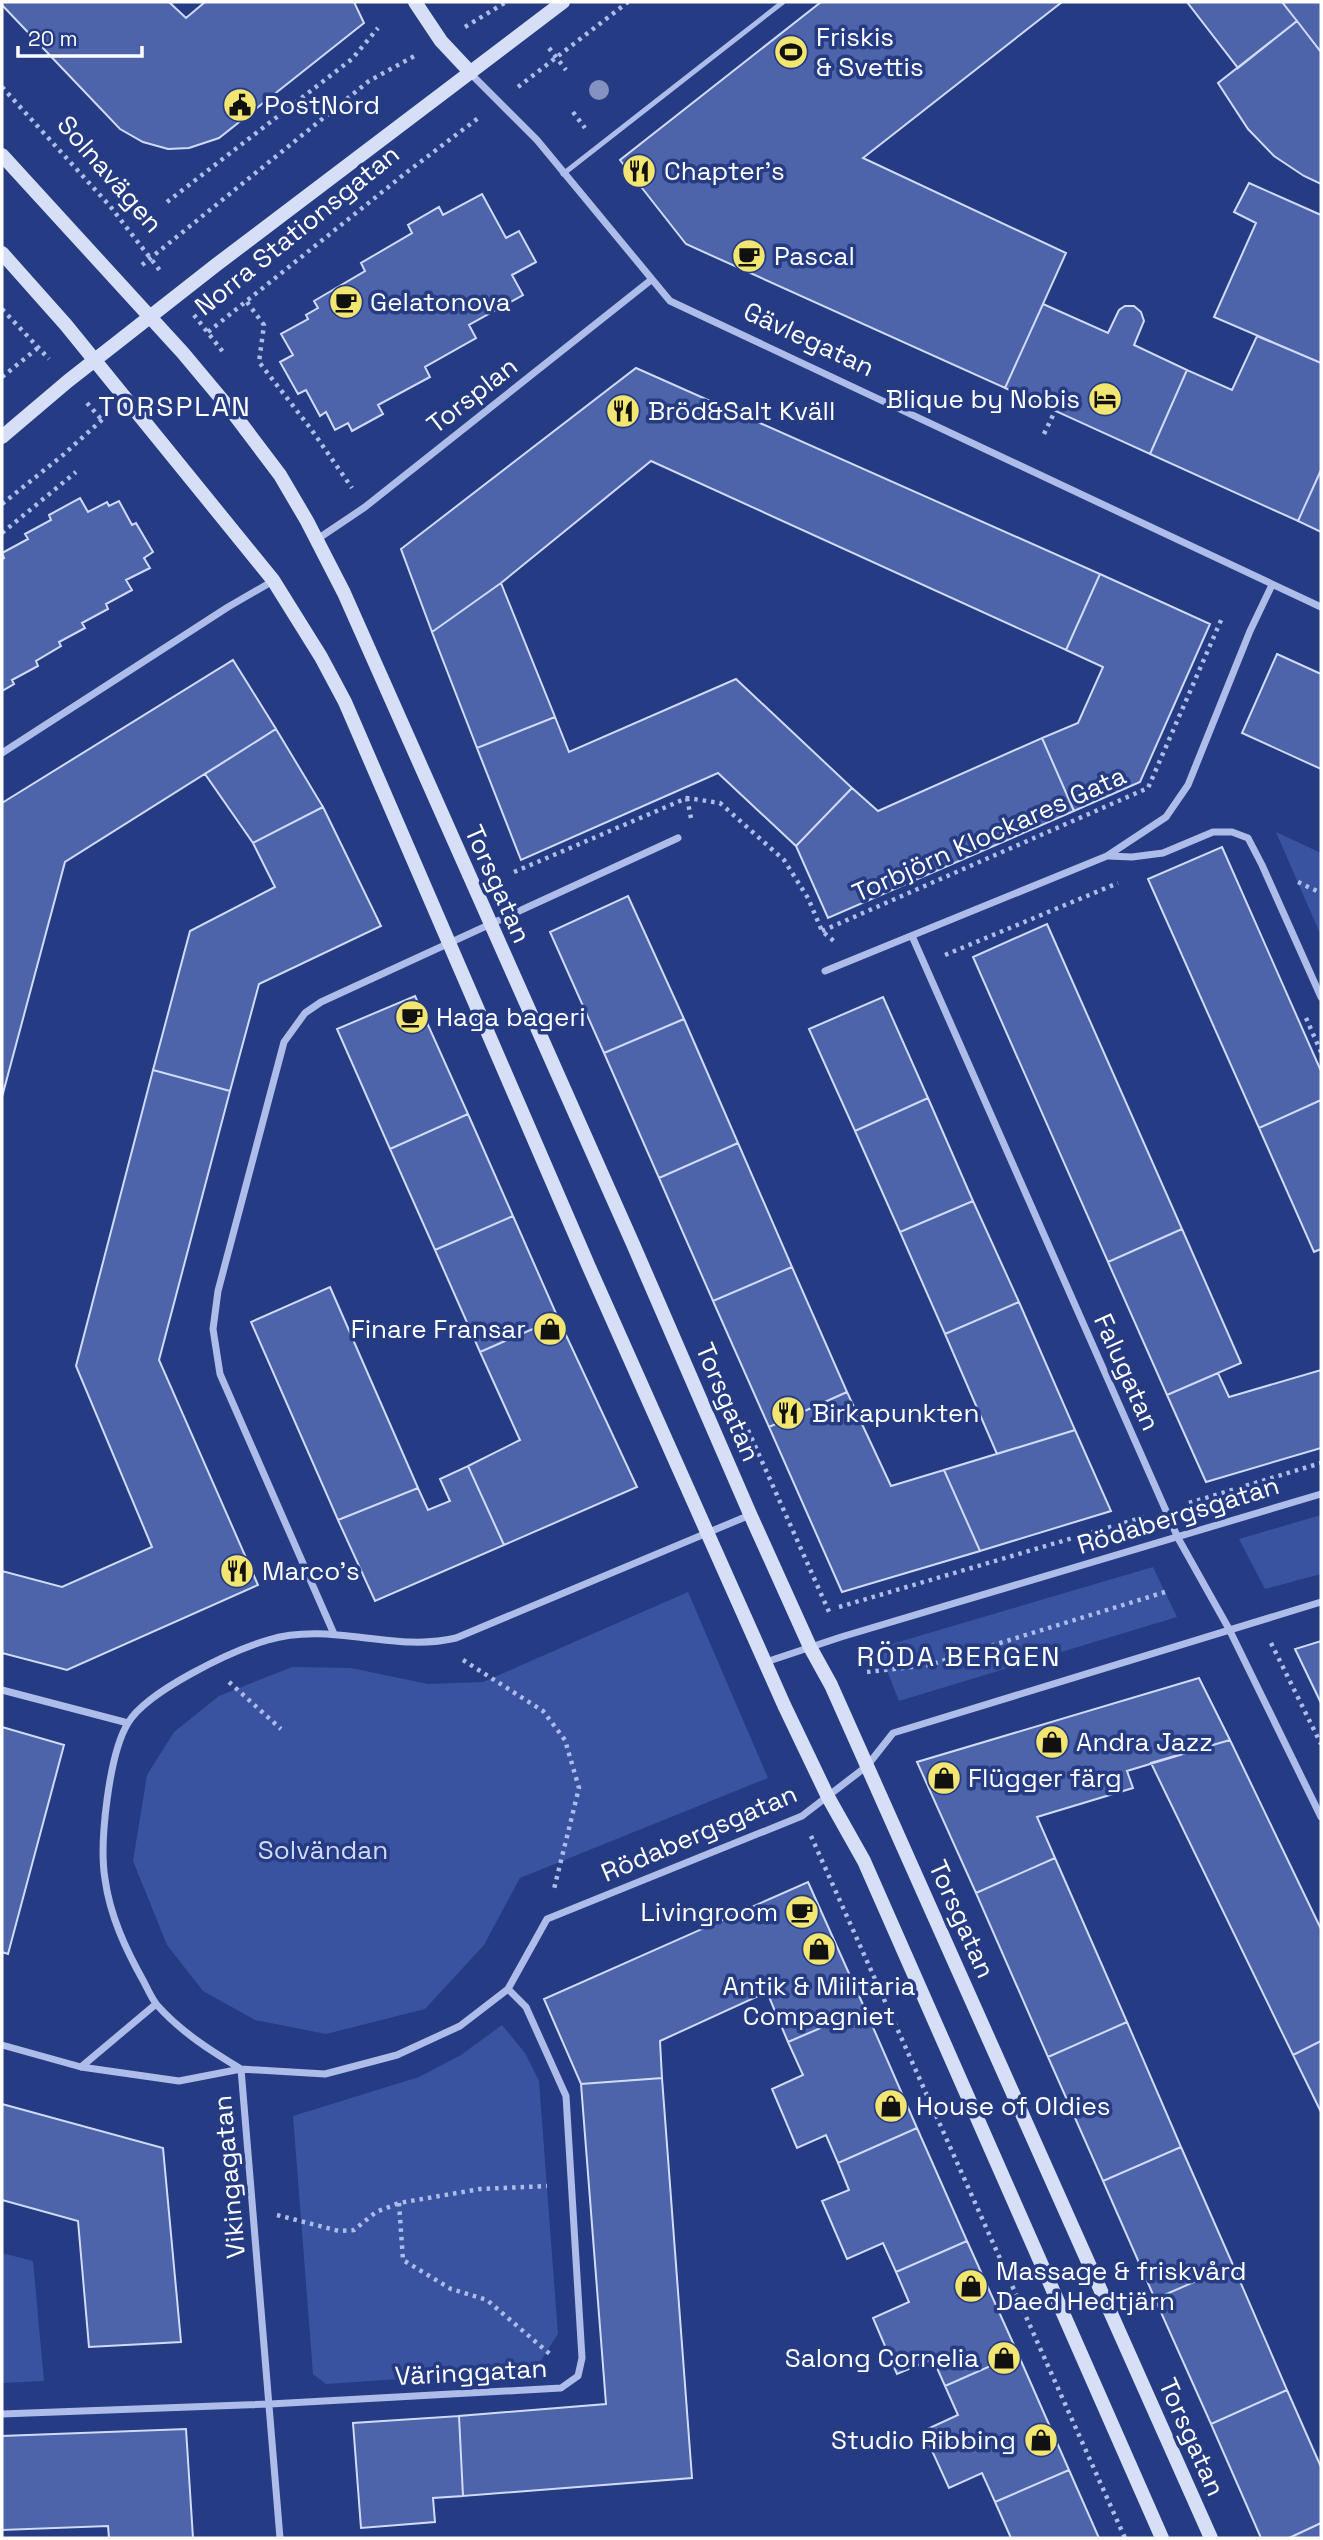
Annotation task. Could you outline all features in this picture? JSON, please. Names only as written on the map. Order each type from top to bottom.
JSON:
[{"type":"main road","name":"Gävlegatan","points":[[415,2],[441,41],[471,73]]},
{"type":"main road","name":"Norra Stationsgatan","points":[[2,437],[68,381],[178,295],[564,2]]},
{"type":"main road","points":[[2,155],[150,317]]},
{"type":"main road","points":[[2,253],[95,361],[273,580],[321,657],[345,702],[707,1532],[828,1797],[864,1861],[1163,2538]]},
{"type":"main road","name":"Torsgatan","points":[[150,317],[183,353],[280,475],[344,593],[750,1514],[810,1647],[831,1685],[1211,2538]]},
{"type":"street","name":"Gävlegatan","points":[[471,73],[537,140],[670,301],[1321,607]]},
{"type":"street","name":"Torsplan","points":[[316,540],[365,507],[651,280]]},
{"type":"street","points":[[2,753],[273,580]]},
{"type":"street","points":[[825,971],[1107,856],[1166,817],[1188,785],[1250,631],[1272,585]]},
{"type":"street","points":[[1107,856],[1132,857],[1163,853],[1213,832],[1232,832],[1248,838],[1321,997]]},
{"type":"street","points":[[678,838],[321,1002],[305,1013],[284,1042],[214,1311],[216,1353],[220,1374],[334,1634],[405,1643],[436,1643],[481,1629],[750,1514]]},
{"type":"street","name":"Falugatan","points":[[912,936],[1165,1510],[1229,1629],[1321,1818]]},
{"type":"street","name":"Rödabergsgatan","points":[[766,1662],[1321,1494]]},
{"type":"street","name":"Rödabergsgatan","points":[[547,1919],[802,1816],[867,1766],[893,1733],[1321,1602]]},
{"type":"street","name":"Vikingagatan","points":[[280,2538],[241,2069],[200,2044],[156,2004],[122,1943],[104,1878],[106,1804],[114,1763],[128,1723],[150,1700],[211,1664],[267,1640],[302,1632],[334,1634]]},
{"type":"street","points":[[2,1690],[128,1723]]},
{"type":"street","points":[[2,2045],[81,2067],[179,2081],[241,2069],[325,2074],[397,2056],[460,2026],[508,1989],[547,1919]]},
{"type":"street","name":"Väringgatan","points":[[2,2414],[270,2404],[561,2388],[578,2376],[582,2358],[566,2096],[526,2007],[508,1989]]},
{"type":"street","points":[[81,2067],[156,2004]]},
{"type":"lane","points":[[563,174],[783,2]]},
{"type":"path","points":[[150,258],[369,81],[506,2]]},
{"type":"path","name":"Norra Stationsgatan","points":[[183,353],[407,172],[628,2]]},
{"type":"path","points":[[167,202],[352,59],[378,28]]},
{"type":"path","name":"Solnavägen","points":[[2,88],[110,206],[178,295]]},
{"type":"path","points":[[247,302],[264,325],[259,362],[311,429],[365,507]]},
{"type":"path","points":[[2,309],[68,381]]},
{"type":"path","points":[[2,504],[126,400]]},
{"type":"path","points":[[1044,434],[1055,411]]},
{"type":"path","points":[[2,533],[76,472]]},
{"type":"path","name":"Torbjörn Klockares Gata","points":[[759,837],[784,860],[808,898],[822,931],[1148,788],[1222,618]]},
{"type":"path","points":[[924,963],[1128,879]]},
{"type":"path","name":"Rödabergsgatan","points":[[839,1607],[1321,1463]]},
{"type":"path","points":[[867,1672],[929,1665],[1165,1592]]},
{"type":"path","points":[[436,1643],[543,1711],[565,1740],[579,1788],[547,1919]]},
{"type":"path","points":[[1271,1643],[1321,1744]]},
{"type":"path","points":[[211,1664],[281,1728]]},
{"type":"path","points":[[252,2208],[339,2231],[354,2230],[376,2212],[399,2203],[480,2189],[548,2186]]},
{"type":"path","points":[[399,2203],[403,2260],[451,2289],[487,2300],[551,2355]]},
{"type":"green space","points":[[1276,832],[1321,853],[1321,936]]},
{"type":"green space","points":[[1321,1515],[1321,1574],[1265,1589],[1239,1539]]},
{"type":"green space","points":[[1153,1567],[1177,1617],[899,1701],[878,1648]]},
{"type":"green space","name":"Solvändan","points":[[688,1592],[768,1778],[520,1878],[484,1945],[425,2009],[326,2034],[255,2020],[203,1991],[167,1945],[133,1861],[147,1775],[174,1732],[219,1696],[292,1667],[351,1668],[428,1684],[483,1682]]},
{"type":"green space","points":[[502,2025],[525,2053],[539,2081],[558,2334],[538,2365],[487,2373],[326,2384],[313,2374],[293,2116],[419,2077],[461,2055]]},
{"type":"green space","points":[[2,2253],[33,2261],[44,2381],[2,2383]]},
{"type":"building","points":[[2,2],[169,2],[186,18],[205,2],[354,2],[364,23],[219,138],[189,148],[168,149],[143,142],[120,129]]},
{"type":"building","points":[[821,2],[1062,2],[863,158],[1066,253],[1005,388],[686,244],[620,160]]},
{"type":"building","points":[[1187,2],[1282,2],[1297,21],[1238,68]]},
{"type":"building","points":[[1282,2],[1321,2],[1321,52],[1297,21]]},
{"type":"building","points":[[1297,21],[1321,52],[1321,184],[1274,156],[1248,129],[1218,83]]},
{"type":"building","points":[[1249,183],[1321,215],[1321,363],[1214,317],[1256,223],[1234,212]]},
{"type":"building","points":[[482,194],[506,238],[519,231],[536,262],[512,275],[523,295],[469,325],[476,338],[425,367],[430,377],[378,405],[383,414],[352,431],[348,423],[335,430],[326,412],[320,416],[306,390],[298,394],[280,362],[293,355],[281,334],[308,319],[306,315],[318,308],[314,301],[365,271],[361,263],[412,233],[408,225],[439,207],[443,215]]},
{"type":"building","points":[[1043,304],[1108,333],[1119,310],[1125,306],[1134,306],[1141,312],[1144,321],[1134,345],[1187,370],[1150,454],[1005,388]]},
{"type":"building","points":[[1257,336],[1321,363],[1321,470],[1298,521],[1150,454],[1187,370],[1232,390]]},
{"type":"building","points":[[636,368],[1100,574],[1066,650],[651,461],[501,583],[432,632],[401,549]]},
{"type":"building","points":[[1321,470],[1321,532],[1298,521]]},
{"type":"building","points":[[80,498],[88,512],[107,502],[109,506],[119,501],[132,525],[136,523],[153,552],[144,558],[150,568],[126,580],[132,590],[106,604],[108,609],[82,623],[85,628],[59,642],[61,646],[36,661],[38,666],[12,680],[14,684],[2,691],[2,553],[28,539],[25,534],[51,520],[49,515]]},
{"type":"building","points":[[1100,574],[1210,624],[1140,782],[1074,811],[1042,738],[1078,723],[1103,667],[1066,650]]},
{"type":"building","points":[[501,583],[555,717],[477,748],[432,632]]},
{"type":"building","points":[[1277,654],[1321,674],[1321,769],[1242,733]]},
{"type":"building","points":[[233,660],[276,729],[65,862],[2,1097],[2,803]]},
{"type":"building","points":[[736,679],[852,788],[796,846],[718,773],[521,860],[477,748],[555,717],[569,752]]},
{"type":"building","points":[[276,729],[323,807],[253,843],[205,774]]},
{"type":"building","points":[[1042,738],[1074,811],[828,918],[796,846],[852,788],[878,811]]},
{"type":"building","points":[[323,807],[381,926],[259,984],[230,1091],[153,1070],[190,931],[275,887],[253,843]]},
{"type":"building","points":[[1222,847],[1321,1071],[1321,1100],[1259,1128],[1148,879]]},
{"type":"building","points":[[628,896],[684,1019],[604,1053],[550,932]]},
{"type":"building","points":[[1047,924],[1182,1229],[1108,1262],[973,957]]},
{"type":"building","points":[[415,996],[468,1114],[390,1149],[337,1029]]},
{"type":"building","points":[[883,997],[928,1098],[855,1131],[809,1029]]},
{"type":"building","points":[[684,1019],[738,1143],[659,1178],[604,1053]]},
{"type":"building","points":[[153,1070],[230,1091],[159,1360],[258,1585],[67,1670],[2,1653],[2,1571],[62,1587],[152,1547],[76,1366]]},
{"type":"building","points":[[928,1098],[973,1201],[900,1232],[855,1131]]},
{"type":"building","points":[[1321,1100],[1321,1249],[1314,1252],[1259,1128]]},
{"type":"building","points":[[468,1114],[513,1216],[435,1250],[390,1149]]},
{"type":"building","points":[[738,1143],[792,1267],[713,1301],[659,1178]]},
{"type":"building","points":[[973,1201],[1019,1302],[945,1334],[900,1232]]},
{"type":"building","points":[[513,1216],[558,1318],[480,1352],[435,1250]]},
{"type":"building","points":[[1182,1229],[1241,1363],[1167,1395],[1108,1262]]},
{"type":"building","points":[[792,1267],[847,1392],[769,1427],[713,1301]]},
{"type":"building","points":[[330,1287],[418,1488],[338,1520],[251,1322]]},
{"type":"building","points":[[1019,1302],[1075,1430],[997,1454],[945,1334]]},
{"type":"building","points":[[558,1318],[637,1487],[504,1545],[468,1466],[520,1440],[480,1352]]},
{"type":"building","points":[[1321,1370],[1321,1448],[1206,1482],[1167,1395],[1218,1373],[1229,1397]]},
{"type":"building","points":[[847,1392],[891,1486],[944,1470],[980,1551],[842,1592],[769,1427]]},
{"type":"building","points":[[1075,1430],[1111,1511],[980,1551],[944,1470]]},
{"type":"building","points":[[468,1466],[504,1545],[375,1601],[338,1520],[418,1488],[428,1510],[450,1501],[440,1479]]},
{"type":"building","points":[[1321,1641],[1321,1703],[1295,1649]]},
{"type":"building","points":[[1199,1678],[1230,1740],[1127,1771],[1133,1788],[1037,1817],[1055,1858],[976,1893],[917,1762]]},
{"type":"building","points":[[2,1727],[64,1745],[8,1954],[2,1952]]},
{"type":"building","points":[[1230,1740],[1321,1929],[1321,2041],[1293,2055],[1151,1763]]},
{"type":"building","points":[[1055,1858],[1127,2022],[1048,2057],[976,1893]]},
{"type":"building","points":[[808,1882],[865,2009],[788,2042],[767,1992],[660,2041],[662,2078],[581,2084],[544,1999]]},
{"type":"building","points":[[865,2009],[917,2128],[838,2163],[826,2135],[797,2148],[772,2089],[803,2075],[788,2042]]},
{"type":"building","points":[[1127,2022],[1181,2147],[1103,2181],[1048,2057]]},
{"type":"building","points":[[1321,2041],[1321,2112],[1293,2055]]},
{"type":"building","points":[[662,2078],[692,2478],[463,2496],[459,2416],[606,2404],[581,2084]]},
{"type":"building","points":[[2,2104],[163,2148],[181,2342],[89,2347],[78,2221],[2,2200]]},
{"type":"building","points":[[917,2128],[967,2241],[896,2272],[883,2243],[847,2259],[822,2201],[849,2190],[838,2163]]},
{"type":"building","points":[[1181,2147],[1233,2265],[1155,2299],[1103,2181]]},
{"type":"building","points":[[967,2241],[1018,2354],[945,2386],[933,2359],[897,2374],[873,2318],[909,2302],[896,2272]]},
{"type":"building","points":[[1233,2265],[1287,2390],[1211,2424],[1155,2299]]},
{"type":"building","points":[[1018,2354],[1069,2470],[995,2502],[982,2473],[949,2488],[923,2431],[958,2415],[945,2386]]},
{"type":"building","points":[[1287,2390],[1321,2467],[1321,2523],[1289,2538],[1261,2538],[1211,2424]]},
{"type":"building","points":[[459,2416],[463,2496],[433,2498],[435,2522],[361,2528],[353,2423]]},
{"type":"building","points":[[186,2429],[193,2538],[109,2538],[108,2526],[2,2530],[2,2436]]},
{"type":"building","points":[[1069,2470],[1099,2538],[1011,2538],[995,2502]]},
{"type":"building","points":[[1321,2523],[1321,2538],[1289,2538]]},
{"type":"place","name":"Friskis & Svettis","points":[[791,52]]},
{"type":"place","name":"PostNord","points":[[240,105]]},
{"type":"place","name":"Chapter's","points":[[639,171]]},
{"type":"place","name":"Pascal","points":[[749,256]]},
{"type":"place","name":"Gelatonova","points":[[346,302]]},
{"type":"place","name":"Blique by Nobis","points":[[1105,399]]},
{"type":"place","name":"Bröd&Salt Kväll","points":[[623,411]]},
{"type":"place","name":"Haga bageri","points":[[412,1017]]},
{"type":"place","name":"Finare Fransar","points":[[550,1329]]},
{"type":"place","name":"Birkapunkten","points":[[788,1413]]},
{"type":"place","name":"Marco's","points":[[237,1571]]},
{"type":"place","name":"Andra Jazz","points":[[1052,1742]]},
{"type":"place","name":"Flügger färg","points":[[944,1778]]},
{"type":"place","name":"Livingroom","points":[[802,1912]]},
{"type":"place","name":"Antik & Militaria Compagniet","points":[[819,1949]]},
{"type":"place","name":"House of Oldies","points":[[891,2106]]},
{"type":"place","name":"Massage & friskvård Daed Hedtjärn","points":[[971,2286]]},
{"type":"place","name":"Salong Cornelia","points":[[1004,2358]]},
{"type":"place","name":"Studio Ribbing","points":[[1041,2440]]},
{"type":"district","name":"TORSPLAN","points":[[175,406]]},
{"type":"district","name":"RÖDA BERGEN","points":[[959,1656]]}]
